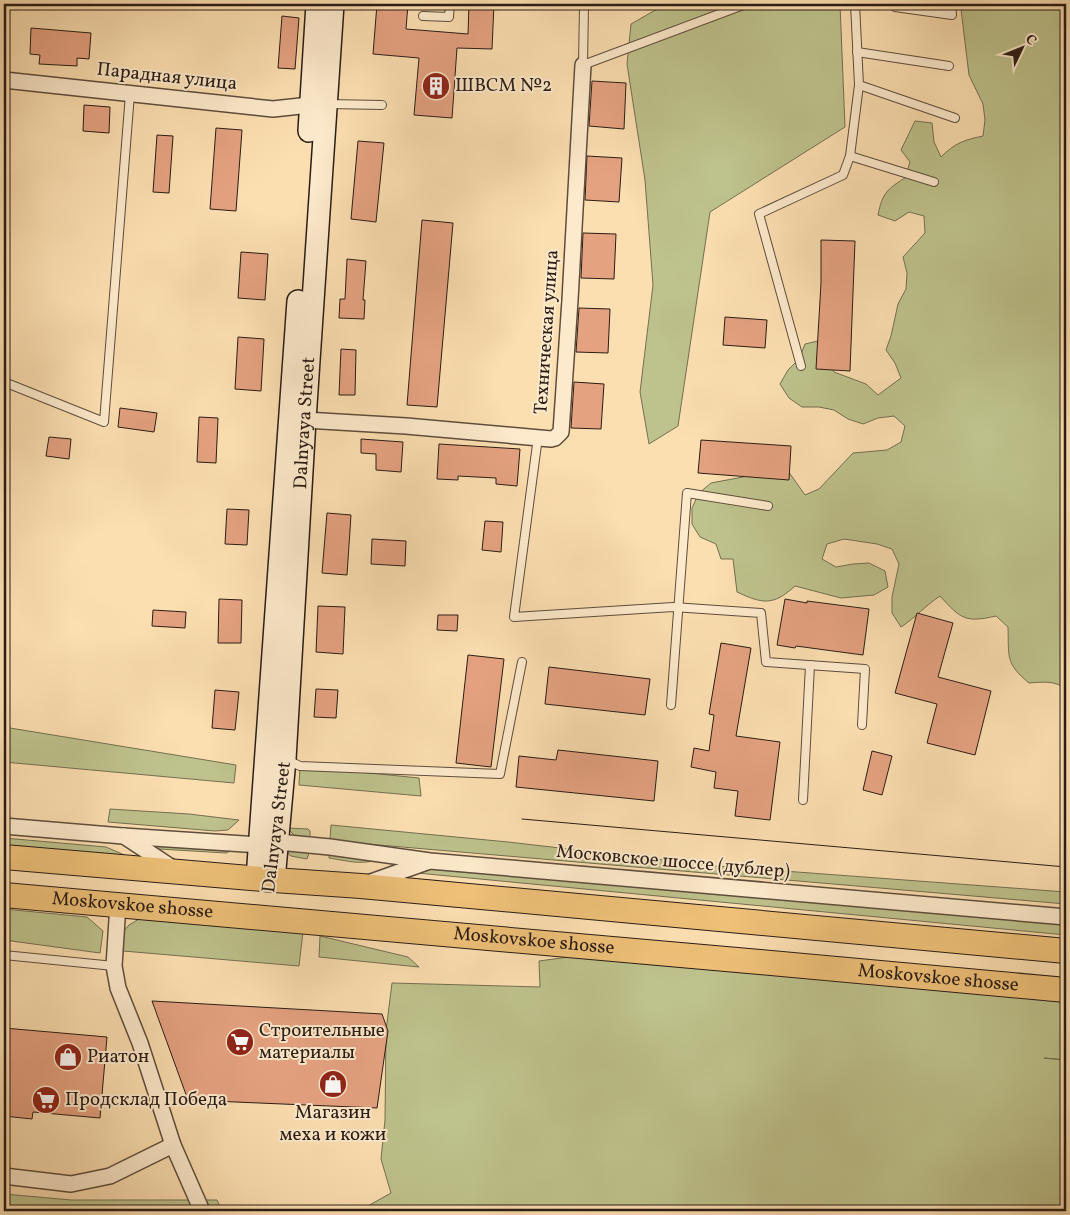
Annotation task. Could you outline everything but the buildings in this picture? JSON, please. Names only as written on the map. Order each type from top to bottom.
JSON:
[{"type":"main road","name":"Dalnyaya Street","points":[[268,844],[285,759],[305,420],[318,104],[317,4]]},
{"type":"main road","name":"Dalnyaya Street","points":[[263,916],[318,104],[333,4]]},
{"type":"main road","name":"Moskovskoe shosse","points":[[4,857],[266,880],[361,886],[1066,951]]},
{"type":"main road","name":"Moskovskoe shosse","points":[[4,895],[263,916],[1066,990]]},
{"type":"street","name":"Техническая улица","points":[[305,420],[406,426],[538,438],[555,438],[561,432],[583,66]]},
{"type":"street","name":"Парадная улица","points":[[4,80],[273,109],[318,104]]},
{"type":"street","name":"Московское шоссе (дублер)","points":[[4,826],[123,836],[330,847],[430,861],[1066,917]]},
{"type":"street","points":[[123,836],[179,872]]},
{"type":"street","points":[[361,886],[430,861]]},
{"type":"street","points":[[118,904],[114,966],[118,988],[140,1043],[172,1145],[202,1211]]},
{"type":"street","points":[[4,1176],[71,1184],[110,1176],[172,1145]]},
{"type":"lane","points":[[423,16],[449,17],[450,4]]},
{"type":"lane","points":[[584,4],[583,66],[746,4]]},
{"type":"lane","points":[[801,366],[759,214],[843,175],[850,156],[859,85],[855,4]]},
{"type":"lane","points":[[895,7],[952,15],[951,4]]},
{"type":"lane","points":[[857,52],[949,66]]},
{"type":"lane","points":[[859,85],[955,118]]},
{"type":"lane","points":[[4,382],[104,422],[130,94]]},
{"type":"lane","points":[[318,104],[382,106]]},
{"type":"lane","points":[[850,156],[934,182]]},
{"type":"lane","points":[[538,438],[514,617],[678,608],[760,613],[766,662],[865,669],[862,725]]},
{"type":"lane","points":[[672,705],[686,493],[768,506]]},
{"type":"lane","points":[[285,759],[300,766],[500,774],[522,662]]},
{"type":"lane","points":[[803,800],[810,665]]},
{"type":"lane","points":[[4,955],[114,966]]},
{"type":"green space","points":[[666,4],[840,4],[845,127],[710,212],[678,426],[649,444],[640,392],[653,285],[645,180],[627,64],[631,24]]},
{"type":"green space","points":[[963,4],[1066,4],[1066,690],[1054,683],[1029,683],[1021,676],[1010,659],[1008,627],[996,616],[977,619],[964,617],[953,610],[940,596],[901,627],[892,613],[892,597],[899,564],[892,549],[877,544],[844,539],[827,544],[822,559],[836,567],[869,563],[885,571],[888,587],[874,595],[841,598],[795,586],[774,600],[761,601],[737,592],[733,559],[721,559],[716,544],[700,537],[692,524],[692,508],[699,493],[711,483],[743,477],[756,467],[786,468],[805,495],[819,489],[853,453],[887,450],[901,442],[905,426],[894,416],[878,418],[863,424],[848,419],[834,410],[819,407],[802,407],[789,398],[780,384],[788,370],[799,359],[805,344],[822,340],[834,372],[866,384],[878,395],[901,378],[895,363],[886,350],[898,304],[906,289],[907,273],[903,257],[925,233],[924,216],[909,212],[895,221],[878,215],[881,202],[886,193],[905,178],[910,162],[901,150],[915,121],[932,123],[934,142],[941,157],[960,143],[983,136],[985,120],[983,104],[969,75],[961,9]]},
{"type":"green space","points":[[4,727],[236,765],[234,783],[4,762]]},
{"type":"green space","points":[[300,766],[419,778],[421,796],[299,785]]},
{"type":"green space","points":[[110,809],[189,814],[239,820],[228,830],[215,831],[108,822]]},
{"type":"green space","points":[[331,825],[508,842],[716,866],[1066,892],[1066,904],[344,842],[330,839]]},
{"type":"green space","points":[[287,828],[308,829],[310,831],[310,839],[295,836]]},
{"type":"green space","points":[[4,838],[106,847],[129,857],[4,846]]},
{"type":"green space","points":[[144,838],[238,848],[226,853],[159,849]]},
{"type":"green space","points":[[283,849],[309,853],[307,859],[291,856]]},
{"type":"green space","points":[[329,853],[382,858],[368,862],[356,862],[329,858]]},
{"type":"green space","points":[[434,868],[1066,922],[1066,935],[417,873]]},
{"type":"green space","points":[[4,909],[87,917],[103,931],[100,953],[4,940]]},
{"type":"green space","points":[[139,919],[303,932],[299,966],[123,951],[120,935],[129,925]]},
{"type":"green space","points":[[320,936],[408,957],[419,967],[319,957]]},
{"type":"green space","points":[[620,950],[1066,990],[1066,1211],[359,1211],[391,1193],[381,1159],[385,1120],[386,1031],[392,983],[540,987],[539,961]]},
{"type":"green space","points":[[4,1194],[71,1200],[217,1200],[222,1211],[4,1211]]},
{"type":"tram line","points":[[522,819],[1066,867]]},
{"type":"place","name":"ШВСМ №2","points":[[436,86]]},
{"type":"place","name":"Строительные материалы","points":[[240,1042]]},
{"type":"place","name":"Риатон","points":[[68,1057]]},
{"type":"place","name":"Магазин меха и кожи","points":[[333,1084]]},
{"type":"place","name":"Продсклад Победа","points":[[46,1100]]}]
